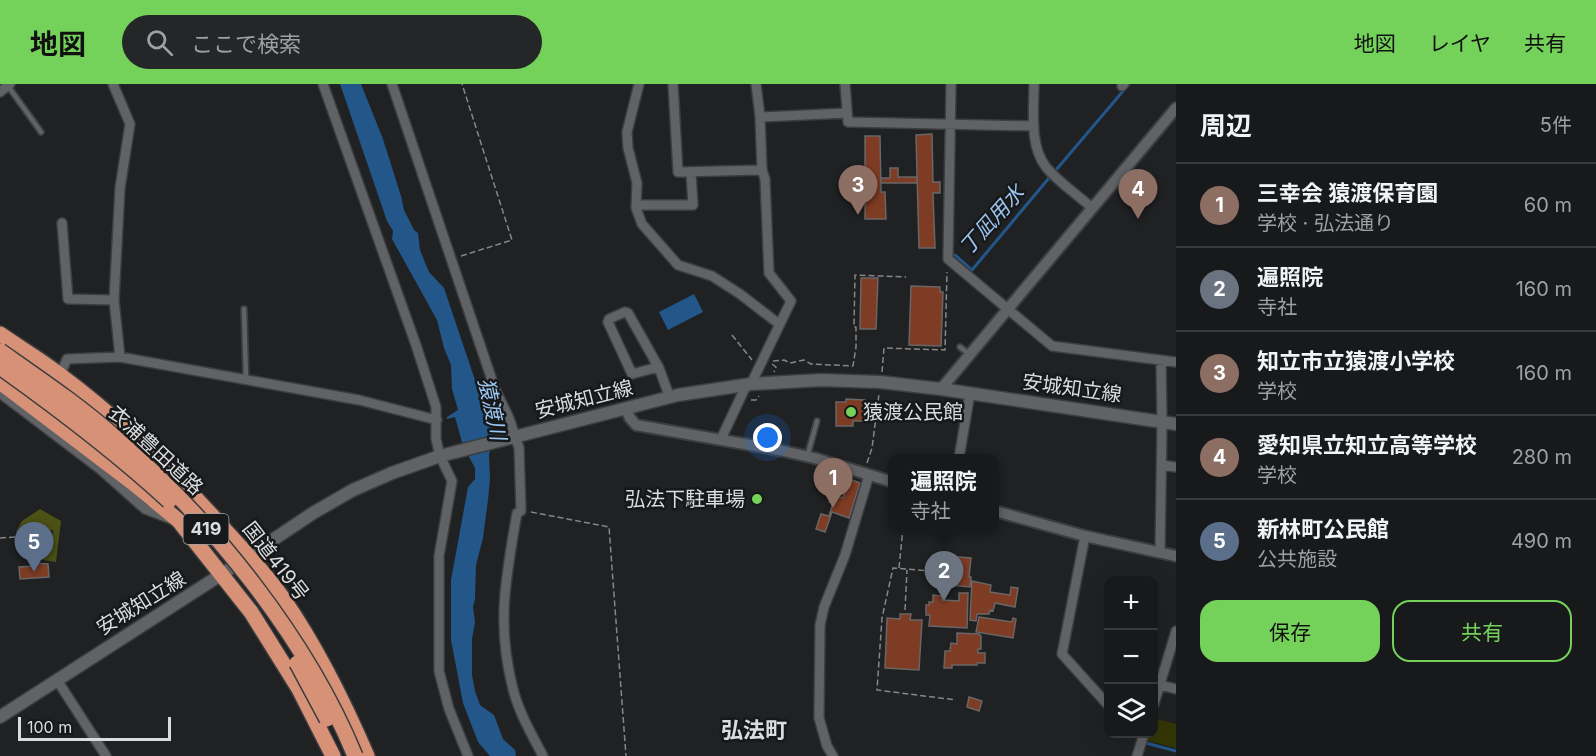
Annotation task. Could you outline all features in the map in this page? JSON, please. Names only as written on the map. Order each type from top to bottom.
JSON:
[{"type":"highway","name":"国道419号","points":[[0,334],[60,375],[143,445],[183,483],[248,556],[284,599],[296,619],[352,721],[367,756]]},
{"type":"highway","name":"衣浦豊田道路","points":[[0,351],[64,396],[116,438],[158,476],[188,508],[244,572],[282,625],[317,678],[355,756]]},
{"type":"highway","name":"衣浦豊田道路","points":[[0,367],[85,429],[175,506],[242,584],[294,658],[346,756]]},
{"type":"highway","name":"419","points":[[0,382],[133,483],[179,522],[251,612],[299,688],[333,756]]},
{"type":"main road","name":"安城知立線","points":[[0,717],[313,513],[353,490],[443,455],[670,398],[748,385],[821,380],[880,382],[1176,424]]},
{"type":"street","points":[[113,84],[130,124],[120,188],[114,300],[120,357]]},
{"type":"street","points":[[323,84],[436,407],[436,439],[452,482],[439,556],[439,671],[449,709],[468,756]]},
{"type":"street","points":[[392,84],[495,389],[509,418],[511,438],[519,448],[521,511],[517,513],[504,589],[503,635],[513,691],[543,756]]},
{"type":"street","points":[[639,84],[627,132],[628,148],[637,183],[636,208],[642,224],[678,265],[712,276],[779,324]]},
{"type":"street","points":[[673,84],[678,172],[762,170]]},
{"type":"street","points":[[721,439],[791,301],[769,273],[765,179],[762,170],[756,84]]},
{"type":"street","points":[[845,84],[848,122],[1034,126]]},
{"type":"street","points":[[951,84],[948,259],[1052,346],[1176,362]]},
{"type":"street","points":[[1034,84],[1034,126],[1037,149],[1046,167],[1092,208]]},
{"type":"street","points":[[941,389],[1176,108]]},
{"type":"street","points":[[760,117],[847,113]]},
{"type":"street","points":[[637,205],[693,205],[692,172]]},
{"type":"street","points":[[62,223],[68,299],[114,300]]},
{"type":"street","points":[[658,367],[632,374],[615,339],[609,320],[625,312],[628,313],[658,367],[670,398]]},
{"type":"street","points":[[60,375],[66,359],[120,357],[359,400],[437,420]]},
{"type":"street","points":[[1160,552],[1161,361]]},
{"type":"street","points":[[0,393],[100,470],[145,510],[179,522]]},
{"type":"street","points":[[960,454],[970,393]]},
{"type":"street","points":[[626,409],[636,425],[721,439],[773,453],[807,457],[888,481]]},
{"type":"street","points":[[1162,465],[1176,467]]},
{"type":"street","points":[[833,756],[827,746],[819,718],[820,625],[824,607],[845,555],[866,474]]},
{"type":"street","points":[[999,512],[1085,536],[1176,556]]},
{"type":"street","points":[[1085,536],[1062,654],[1104,701]]},
{"type":"street","points":[[1158,691],[1176,631]]},
{"type":"street","points":[[57,680],[106,756]]},
{"type":"street","points":[[1160,685],[1176,689]]},
{"type":"street","points":[[1137,756],[1140,738]]},
{"type":"lane","points":[[6,87],[40,132]]},
{"type":"lane","points":[[244,309],[246,380]]},
{"type":"lane","points":[[960,347],[969,354]]},
{"type":"lane","points":[[807,457],[817,421]]},
{"type":"path","points":[[451,259],[512,240],[462,84]]},
{"type":"path","points":[[866,474],[872,448],[884,348],[945,350],[948,259]]},
{"type":"path","points":[[768,361],[784,360],[790,363],[804,360],[811,364],[852,366],[856,347],[855,275],[906,277]]},
{"type":"path","points":[[521,511],[609,526],[626,756]]},
{"type":"path","points":[[899,568],[903,532]]},
{"type":"path","points":[[0,538],[45,535]]},
{"type":"path","points":[[942,572],[893,568],[882,618],[877,690],[956,700]]},
{"type":"path","points":[[904,610],[907,569]]},
{"type":"green space","points":[[40,509],[61,521],[56,562],[36,559],[37,547],[52,539],[53,530],[31,533],[16,532],[22,521]]},
{"type":"green space","points":[[1158,719],[1176,724],[1176,748],[1148,741],[1149,738],[1158,738]]},
{"type":"water","points":[[340,84],[361,84],[383,139],[404,210],[414,230],[418,233],[420,250],[429,272],[444,288],[476,383],[484,396],[489,418],[495,425],[502,423],[503,427],[498,429],[489,454],[488,500],[483,538],[476,565],[472,675],[480,705],[494,715],[503,739],[515,750],[516,756],[490,756],[478,742],[463,703],[451,640],[451,580],[468,487],[475,479],[475,468],[463,446],[455,417],[447,419],[458,410],[452,389],[451,365],[437,320],[392,239],[393,231],[387,221]]},
{"type":"water","points":[[694,294],[703,312],[668,330],[659,312]]},
{"type":"building","points":[[932,134],[933,182],[940,182],[940,193],[933,193],[935,248],[919,248],[916,135]]},
{"type":"building","points":[[865,136],[880,136],[881,192],[885,192],[886,219],[865,219]]},
{"type":"building","points":[[890,168],[898,168],[898,177],[917,177],[917,183],[881,183],[881,178],[890,178]]},
{"type":"building","points":[[861,278],[878,278],[876,329],[860,329]]},
{"type":"building","points":[[911,286],[940,287],[940,292],[943,292],[941,346],[909,345]]},
{"type":"building","name":"猿渡公民館","points":[[846,399],[865,400],[865,421],[853,421],[853,426],[836,426],[836,402],[846,402]]},
{"type":"building","points":[[849,479],[860,483],[849,518],[832,512],[825,532],[816,529],[821,514],[829,516],[833,503],[829,502],[832,494],[843,498]]},
{"type":"building","points":[[947,556],[971,558],[970,587],[950,585],[950,587],[945,587]]},
{"type":"building","points":[[36,563],[48,564],[49,577],[20,579],[19,567],[36,566]]},
{"type":"building","points":[[972,581],[991,585],[990,592],[1010,595],[1011,587],[1018,588],[1015,607],[995,603],[993,611],[990,610],[989,614],[977,614],[976,621],[970,620]]},
{"type":"building","points":[[959,593],[968,593],[967,628],[929,626],[930,615],[926,615],[926,605],[933,602],[933,595],[942,596],[942,600],[959,601]]},
{"type":"building","points":[[900,614],[911,614],[910,620],[922,620],[919,670],[885,668],[887,618],[900,619]]},
{"type":"building","points":[[979,617],[1012,622],[1013,618],[1016,619],[1013,638],[976,632]]},
{"type":"building","points":[[957,633],[981,636],[981,649],[978,649],[978,653],[985,653],[985,663],[952,665],[952,668],[944,668],[945,651],[950,651],[951,643],[957,644]]},
{"type":"building","points":[[969,697],[982,701],[979,711],[967,707]]},
{"type":"waterway","name":"丁凪用水","points":[[1056,170],[1129,84]]},
{"type":"waterway","name":"丁凪用水","points":[[955,255],[972,270],[1049,178]]},
{"type":"waterway","points":[[1146,743],[1176,751]]},
{"type":"place","name":"知立市立猿渡小学校","points":[[858,215]]},
{"type":"place","name":"愛知県立知立高等学校","points":[[1138,219]]},
{"type":"place","name":"猿渡公民館","points":[[851,412]]},
{"type":"place","name":"弘法下駐車場","points":[[757,499]]},
{"type":"place","name":"三幸会 猿渡保育園","points":[[833,508]]},
{"type":"place","name":"新林町公民館","points":[[34,572]]},
{"type":"place","name":"遍照院","points":[[944,601]]},
{"type":"district","name":"弘法町","points":[[754,730]]},
{"type":"water label","name":"猿渡川","points":[[492,409]]}]
